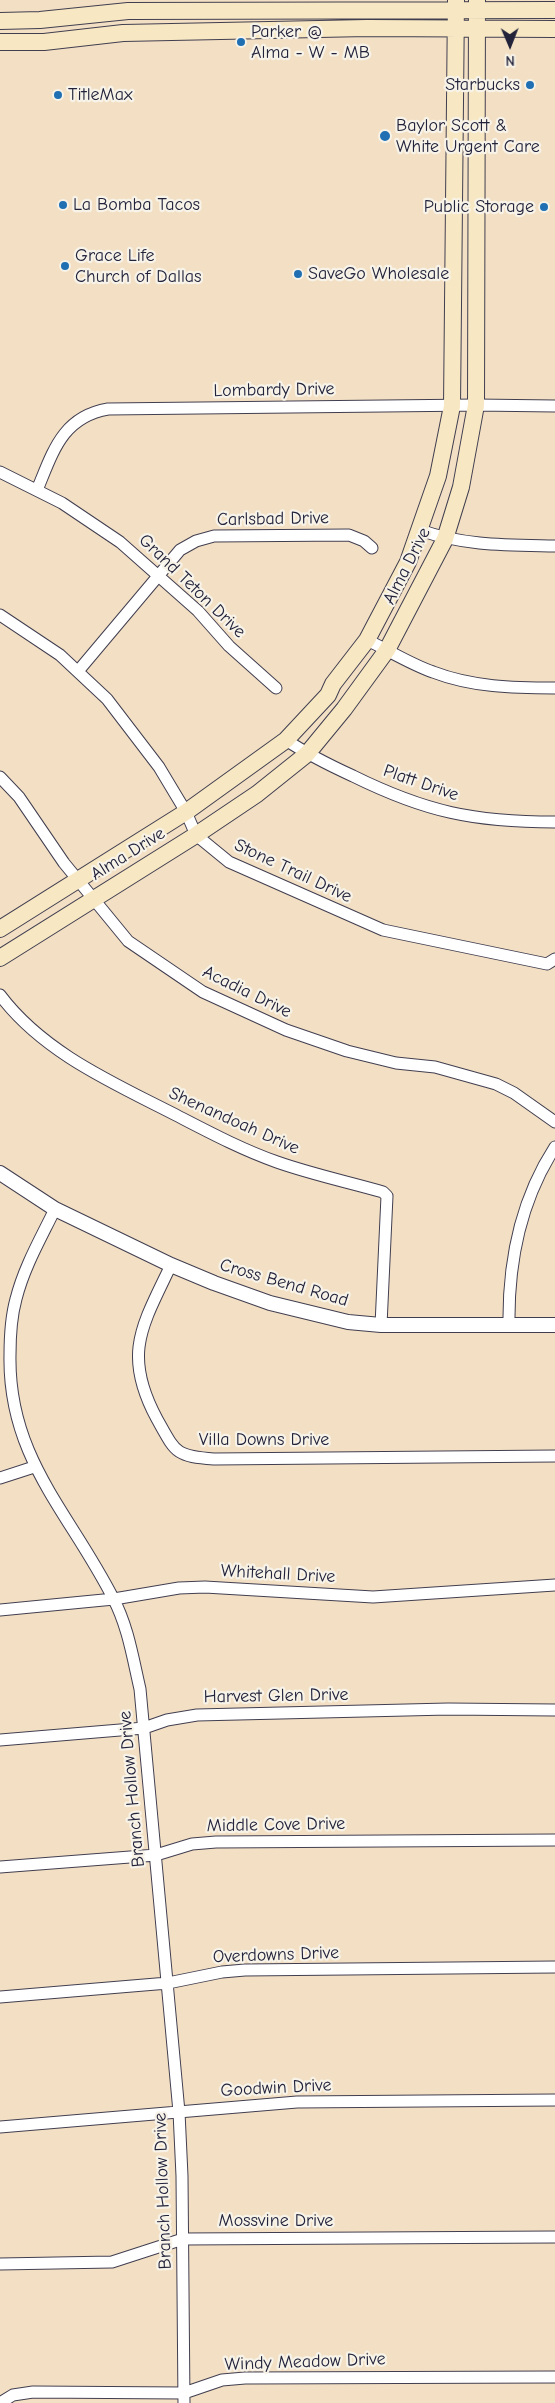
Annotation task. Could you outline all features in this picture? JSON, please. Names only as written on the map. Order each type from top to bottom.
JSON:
[{"type":"main road","points":[[0,21],[58,19],[109,12],[288,10],[456,5],[555,10]]},
{"type":"main road","name":"Alma Drive","points":[[0,929],[186,812],[286,740],[328,695],[333,684],[367,640],[408,562],[438,476],[452,406],[452,220],[456,5]]},
{"type":"main road","name":"Alma Drive","points":[[0,958],[196,835],[257,794],[307,754],[344,709],[387,650],[445,539],[461,487],[476,405],[477,5]]},
{"type":"main road","points":[[287,29],[288,10]]},
{"type":"main road","points":[[165,33],[167,11]]},
{"type":"main road","points":[[19,21],[8,42],[44,42],[123,33],[287,29],[555,29]]},
{"type":"main road","points":[[452,220],[476,220]]},
{"type":"street","name":"Lombardy Drive","points":[[37,490],[58,442],[69,428],[95,412],[108,409],[476,405],[555,406]]},
{"type":"street","name":"Grand Teton Drive","points":[[0,472],[37,490],[93,522],[158,574],[198,611],[229,646],[276,688]]},
{"type":"street","points":[[420,530],[445,539],[487,545],[555,546]]},
{"type":"street","name":"Carlsbad Drive","points":[[79,670],[158,574],[180,550],[196,541],[214,536],[349,535],[364,541],[372,548]]},
{"type":"street","name":"Stone Trail Drive","points":[[0,615],[79,670],[107,699],[135,733],[159,767],[186,812],[196,835],[229,862],[304,897],[383,930],[547,964],[555,959]]},
{"type":"street","points":[[367,640],[431,672],[458,680],[483,685],[555,688]]},
{"type":"street","name":"Platt Drive","points":[[286,740],[307,754],[394,796],[429,809],[509,822],[555,822]]},
{"type":"street","name":"Acadia Drive","points":[[0,776],[20,797],[92,900],[128,941],[203,992],[286,1030],[347,1051],[396,1062],[435,1067],[496,1084],[514,1093],[555,1122]]},
{"type":"street","name":"Shenandoah Drive","points":[[0,994],[16,1015],[70,1058],[102,1078],[214,1134],[276,1162],[383,1192],[387,1196],[381,1326]]},
{"type":"street","points":[[509,1326],[512,1258],[520,1222],[531,1193],[555,1147]]},
{"type":"street","name":"Cross Bend Road","points":[[0,1173],[55,1209],[171,1265],[270,1303],[348,1322],[381,1326],[555,1325]]},
{"type":"street","name":"Branch Hollow Drive","points":[[55,1209],[25,1270],[16,1299],[5,1367],[22,1439],[34,1467],[114,1599],[130,1643],[140,1689],[179,2112],[183,2239],[184,2398]]},
{"type":"street","name":"Villa Downs Drive","points":[[171,1265],[143,1325],[138,1345],[138,1366],[145,1398],[172,1447],[187,1457],[214,1459],[555,1456]]},
{"type":"street","points":[[0,1478],[34,1467]]},
{"type":"street","name":"Whitehall Drive","points":[[0,1610],[114,1599],[179,1588],[204,1587],[373,1597],[555,1585]]},
{"type":"street","name":"Harvest Glen Drive","points":[[0,1740],[144,1728],[167,1720],[197,1715],[448,1709],[555,1710]]},
{"type":"street","name":"Middle Cove Drive","points":[[0,1867],[156,1856],[192,1844],[216,1842],[555,1840]]},
{"type":"street","name":"Overdowns Drive","points":[[0,1997],[168,1983],[222,1972],[245,1970],[555,1967]]},
{"type":"street","name":"Goodwin Drive","points":[[0,2127],[297,2102],[555,2100]]},
{"type":"street","name":"Mossvine Drive","points":[[0,2264],[112,2262],[183,2239],[555,2237]]},
{"type":"street","name":"Windy Meadow Drive","points":[[0,2403],[13,2395],[33,2392],[184,2398],[222,2380],[245,2378],[555,2377]]},
{"type":"place","name":"Parker @ Alma - W - MB","points":[[241,42]]},
{"type":"place","name":"Starbucks","points":[[530,85]]},
{"type":"place","name":"TitleMax","points":[[58,95]]},
{"type":"place","name":"Baylor Scott & White Urgent Care","points":[[385,136]]},
{"type":"place","name":"La Bomba Tacos","points":[[63,205]]},
{"type":"place","name":"Public Storage","points":[[544,207]]},
{"type":"place","name":"Grace Life Church of Dallas","points":[[65,266]]},
{"type":"place","name":"SaveGo Wholesale","points":[[298,274]]}]
